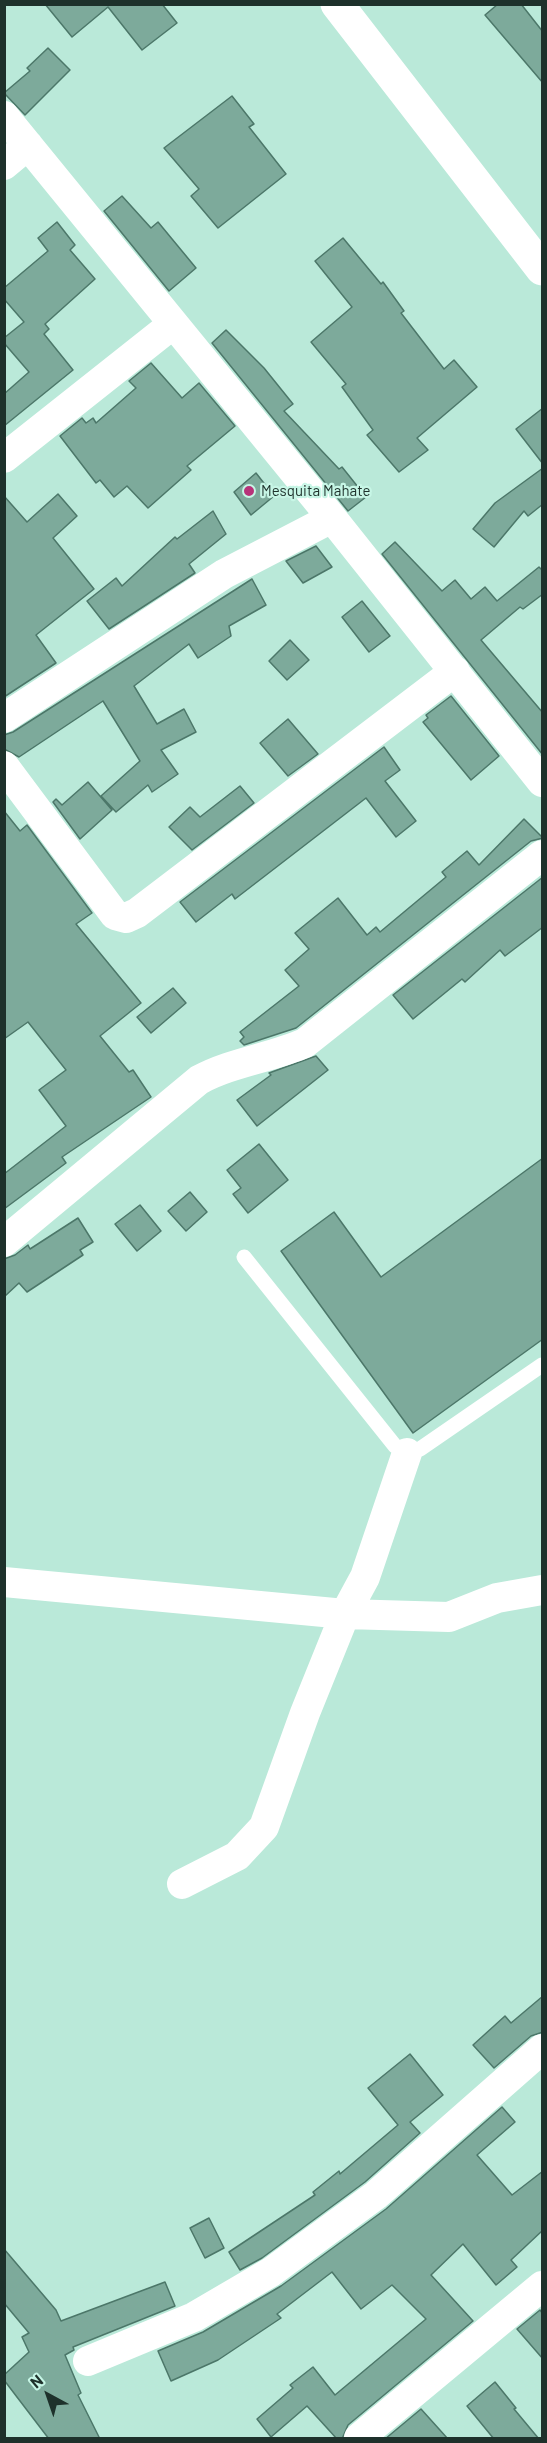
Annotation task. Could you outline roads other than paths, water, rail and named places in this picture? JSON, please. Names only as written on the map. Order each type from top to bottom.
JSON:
[{"type":"highway","points":[[337,4],[543,269]]},
{"type":"street","points":[[4,116],[332,518],[543,782]]},
{"type":"street","points":[[4,165],[28,145]]},
{"type":"street","points":[[4,458],[173,324]]},
{"type":"street","points":[[4,718],[224,574],[332,518]]},
{"type":"street","points":[[4,766],[115,915],[126,918],[137,913],[455,671]]},
{"type":"street","points":[[4,1242],[199,1080],[216,1071],[279,1054],[305,1043],[543,855]]},
{"type":"street","points":[[182,1884],[237,1856],[264,1827],[305,1713],[345,1614],[365,1577],[407,1453]]},
{"type":"street","points":[[4,1582],[345,1614],[449,1617],[497,1598],[543,1590]]},
{"type":"street","points":[[88,2361],[194,2317],[271,2272],[376,2195],[543,2049]]},
{"type":"street","points":[[359,2439],[543,2286]]},
{"type":"lane","points":[[244,1257],[395,1446],[407,1453],[420,1449],[543,1365]]},
{"type":"place","name":"Mesquita Mahate","points":[[249,491]]}]
